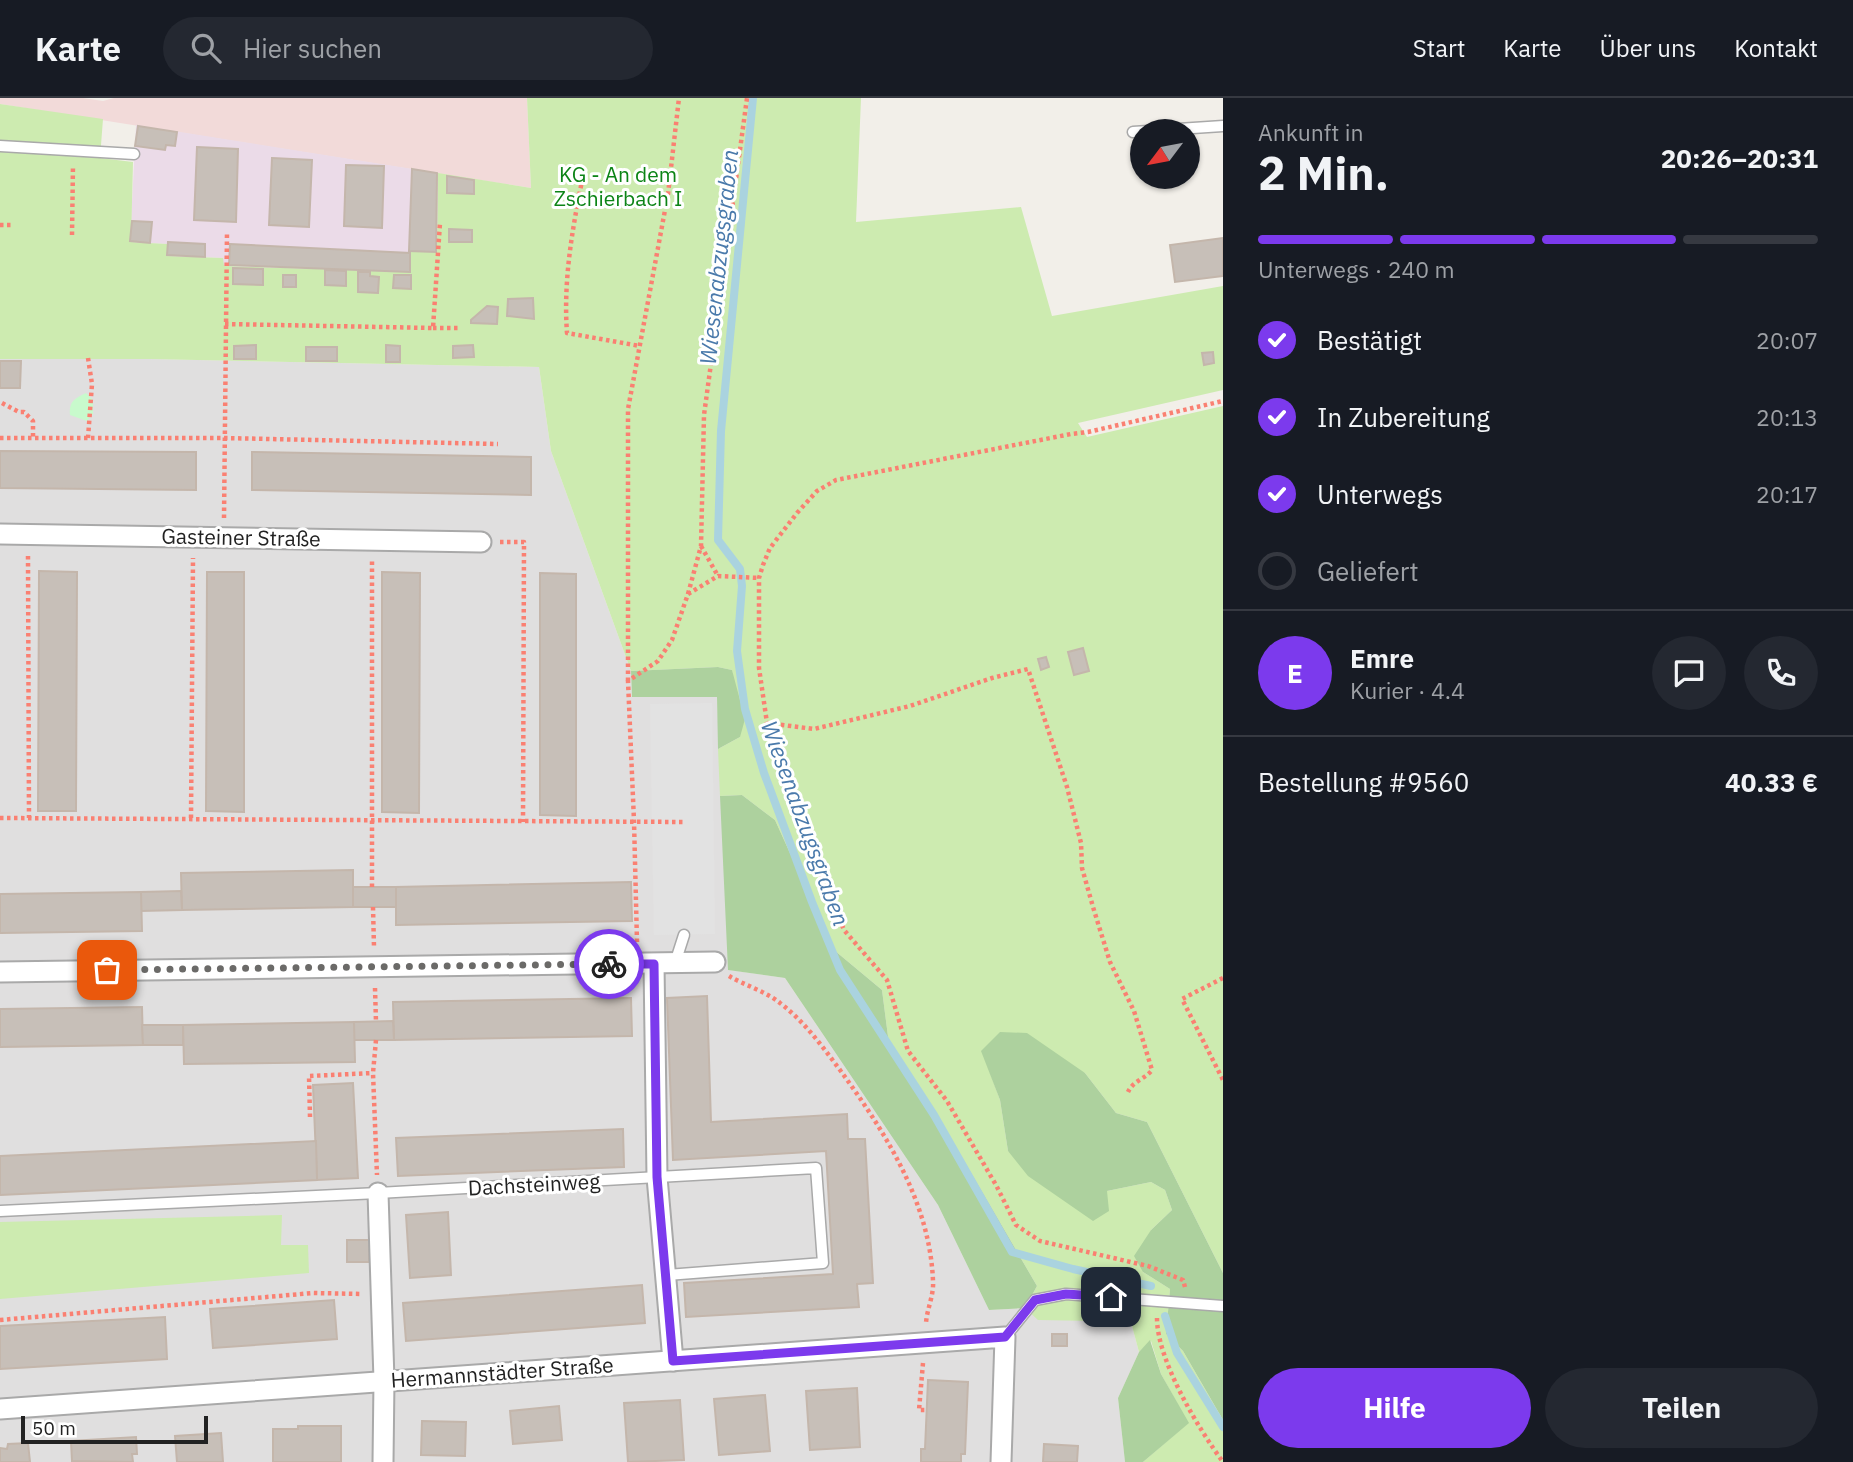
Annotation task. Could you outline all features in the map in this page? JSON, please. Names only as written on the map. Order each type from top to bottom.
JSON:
[{"type":"street","name":"Gasteiner Straße","points":[[0,534],[481,542]]},
{"type":"street","points":[[0,972],[375,965],[675,963],[720,967]]},
{"type":"street","points":[[646,964],[657,1177],[673,1361]]},
{"type":"street","points":[[378,1193],[384,1380],[383,1462]]},
{"type":"street","points":[[1002,1462],[1005,1337]]},
{"type":"street","name":"Hermannstädter Straße","points":[[0,1409],[1005,1337]]},
{"type":"lane","points":[[1200,128],[1223,126]]},
{"type":"lane","points":[[0,146],[134,154]]},
{"type":"lane","points":[[675,963],[684,935]]},
{"type":"lane","name":"Dachsteinweg","points":[[0,1211],[816,1168],[823,1263],[667,1275]]},
{"type":"lane","points":[[1005,1337],[1035,1300],[1066,1294],[1223,1306]]},
{"type":"path","points":[[646,964],[634,821],[628,681],[628,409],[668,194],[679,98]]},
{"type":"path","points":[[628,681],[657,661],[672,640],[701,546],[704,415],[747,98]]},
{"type":"path","points":[[72,234],[74,150]]},
{"type":"path","points":[[584,171],[570,249],[565,300],[567,333],[640,346]]},
{"type":"path","points":[[433,328],[440,223]]},
{"type":"path","points":[[0,225],[13,225]]},
{"type":"path","points":[[224,536],[227,232]]},
{"type":"path","points":[[225,324],[460,328]]},
{"type":"path","points":[[88,358],[92,384],[88,438]]},
{"type":"path","points":[[1191,1304],[1183,1280],[1148,1266],[1040,1241],[1016,1225],[947,1101],[908,1051],[887,981],[844,930],[783,782],[766,723],[759,668],[755,577],[770,548],[797,513],[817,491],[836,480],[1088,432],[1223,401]]},
{"type":"path","points":[[2,403],[24,412],[33,421],[33,438]]},
{"type":"path","points":[[0,438],[224,438],[498,444]]},
{"type":"path","points":[[28,534],[29,818]]},
{"type":"path","points":[[191,818],[194,536]]},
{"type":"path","points":[[372,540],[372,887]]},
{"type":"path","points":[[481,542],[524,542],[523,822]]},
{"type":"path","points":[[701,546],[718,576]]},
{"type":"path","points":[[688,594],[718,576],[755,577]]},
{"type":"path","points":[[766,723],[814,729],[910,706],[992,678],[1028,669],[1067,787],[1082,843],[1082,868],[1110,962],[1134,1011],[1152,1070],[1128,1091]]},
{"type":"path","points":[[0,818],[683,822]]},
{"type":"path","points":[[373,907],[376,1022]]},
{"type":"path","points":[[720,967],[779,1002],[816,1037],[893,1150],[910,1182],[928,1247],[933,1284],[926,1317]]},
{"type":"path","points":[[1223,978],[1181,999],[1223,1080]]},
{"type":"path","points":[[376,1040],[373,1073],[378,1193]]},
{"type":"path","points":[[310,1116],[309,1076],[373,1073]]},
{"type":"path","points":[[0,1320],[313,1293],[382,1294]]},
{"type":"path","points":[[1157,1300],[1157,1330],[1170,1370],[1205,1437],[1223,1462]]},
{"type":"path","points":[[925,1343],[919,1410],[927,1410]]},
{"type":"shaded area","points":[[0,98],[83,98],[103,101],[114,98],[527,98],[531,188],[0,104]]},
{"type":"shaded area","points":[[136,125],[438,173],[437,253],[411,272],[223,266],[223,258],[167,256],[167,244],[130,242]]},
{"type":"shaded area","points":[[0,359],[150,359],[539,367],[551,451],[631,671],[632,697],[717,697],[729,970],[785,978],[938,1205],[989,1310],[1025,1308],[1132,1326],[1139,1352],[1118,1398],[1125,1462],[0,1462]]},
{"type":"shaded area","points":[[712,703],[715,934],[654,935],[650,704]]},
{"type":"green space","name":"KG - An dem Zschierbach I","points":[[527,98],[861,98],[856,222],[1021,207],[1052,316],[1223,286],[1223,390],[1078,423],[1087,437],[1223,406],[1223,1273],[1147,1122],[1116,1113],[1085,1073],[982,1051],[1000,1100],[1008,1151],[1107,1191],[1151,1182],[1165,1190],[1172,1210],[1151,1230],[1143,1272],[1170,1289],[1166,1334],[1183,1351],[1223,1420],[1223,1462],[1143,1462],[1188,1423],[1161,1374],[1151,1341],[1139,1352],[1132,1326],[1094,1321],[1038,1320],[1025,1308],[1037,1286],[937,1114],[889,1044],[882,990],[834,950],[775,820],[742,795],[720,796],[718,749],[740,737],[732,670],[718,667],[631,671],[551,451],[539,367],[150,359],[0,359],[0,104],[103,119],[100,158],[133,162],[131,242],[167,244],[167,256],[223,258],[224,266],[410,272],[411,252],[437,252],[438,173],[531,188]]},
{"type":"green space","points":[[86,393],[93,400],[93,414],[87,421],[70,415],[73,401]]},
{"type":"green space","points":[[718,667],[732,670],[745,719],[740,737],[718,749],[717,697],[632,697],[631,671]]},
{"type":"green space","points":[[742,795],[775,820],[834,950],[882,990],[889,1044],[937,1114],[1037,1286],[1025,1308],[989,1310],[938,1205],[785,978],[728,970],[720,796]]},
{"type":"green space","points":[[1000,1032],[1027,1033],[1085,1073],[1116,1113],[1147,1122],[1223,1273],[1223,1420],[1183,1351],[1166,1334],[1170,1289],[1143,1272],[1134,1256],[1151,1230],[1172,1210],[1165,1190],[1151,1182],[1107,1191],[1109,1211],[1093,1221],[1028,1176],[1008,1151],[1000,1100],[981,1051]]},
{"type":"green space","points":[[282,1215],[281,1245],[308,1245],[309,1273],[0,1299],[0,1222]]},
{"type":"green space","points":[[1150,1340],[1161,1374],[1189,1423],[1143,1462],[1125,1462],[1118,1398],[1139,1352]]},
{"type":"building","points":[[138,126],[177,132],[175,146],[166,145],[165,150],[135,146]]},
{"type":"building","points":[[197,147],[238,149],[236,222],[194,220]]},
{"type":"building","points":[[272,158],[312,160],[309,227],[269,225]]},
{"type":"building","points":[[346,165],[384,166],[382,228],[344,226]]},
{"type":"building","points":[[412,169],[437,173],[436,252],[409,251]]},
{"type":"building","points":[[447,176],[474,180],[474,194],[447,193]]},
{"type":"building","points":[[132,221],[152,222],[150,243],[130,241]]},
{"type":"building","points":[[449,229],[472,230],[472,242],[449,242]]},
{"type":"building","points":[[1223,238],[1223,276],[1175,282],[1170,245]]},
{"type":"building","points":[[168,242],[205,244],[205,257],[167,255]]},
{"type":"building","points":[[230,244],[410,253],[410,272],[229,265]]},
{"type":"building","points":[[233,268],[263,269],[263,285],[233,284]]},
{"type":"building","points":[[325,270],[346,271],[346,286],[325,285]]},
{"type":"building","points":[[358,272],[370,272],[370,276],[379,277],[378,293],[358,292]]},
{"type":"building","points":[[283,275],[296,275],[296,287],[283,287]]},
{"type":"building","points":[[394,275],[411,275],[411,289],[393,288]]},
{"type":"building","points":[[533,298],[534,319],[507,316],[508,299]]},
{"type":"building","points":[[487,306],[498,307],[497,324],[471,323],[471,320]]},
{"type":"building","points":[[256,345],[256,359],[234,359],[234,346]]},
{"type":"building","points":[[386,345],[400,346],[400,362],[386,362]]},
{"type":"building","points":[[473,345],[474,357],[453,358],[453,346]]},
{"type":"building","points":[[306,347],[337,347],[337,361],[306,361]]},
{"type":"building","points":[[1213,352],[1214,363],[1204,365],[1202,353]]},
{"type":"building","points":[[0,361],[21,361],[20,388],[0,388]]},
{"type":"building","points":[[0,451],[196,452],[196,490],[0,488]]},
{"type":"building","points":[[252,452],[531,457],[531,495],[252,490]]},
{"type":"building","points":[[39,571],[77,572],[76,811],[38,811]]},
{"type":"building","points":[[207,572],[244,572],[244,812],[206,811]]},
{"type":"building","points":[[382,572],[420,573],[419,813],[382,812]]},
{"type":"building","points":[[540,573],[576,574],[576,816],[540,815]]},
{"type":"building","points":[[1083,648],[1089,671],[1074,675],[1068,652]]},
{"type":"building","points":[[1046,657],[1049,667],[1041,670],[1038,659]]},
{"type":"building","points":[[353,870],[353,907],[182,910],[181,873]]},
{"type":"building","points":[[631,882],[632,921],[396,925],[396,887]]},
{"type":"building","points":[[353,887],[396,887],[396,907],[353,907]]},
{"type":"building","points":[[181,891],[182,910],[141,911],[141,892]]},
{"type":"building","points":[[141,892],[142,931],[0,933],[0,894]]},
{"type":"building","points":[[707,996],[711,1122],[847,1114],[848,1139],[865,1139],[873,1283],[857,1284],[859,1307],[686,1317],[684,1283],[833,1274],[826,1151],[673,1160],[667,998]]},
{"type":"building","points":[[631,998],[632,1036],[394,1040],[393,1002]]},
{"type":"building","points":[[142,1007],[143,1045],[0,1047],[0,1009]]},
{"type":"building","points":[[393,1021],[394,1040],[354,1040],[354,1022]]},
{"type":"building","points":[[354,1022],[355,1062],[184,1064],[183,1025]]},
{"type":"building","points":[[142,1025],[183,1025],[183,1045],[143,1045]]},
{"type":"building","points":[[353,1083],[358,1178],[317,1180],[313,1085]]},
{"type":"building","points":[[623,1129],[624,1167],[398,1176],[396,1138]]},
{"type":"building","points":[[316,1141],[317,1180],[0,1195],[0,1156]]},
{"type":"building","points":[[448,1212],[451,1275],[410,1278],[406,1215]]},
{"type":"building","points":[[347,1240],[369,1240],[369,1262],[347,1262]]},
{"type":"building","points":[[642,1285],[645,1323],[406,1341],[403,1303]]},
{"type":"building","points":[[334,1300],[337,1339],[213,1348],[210,1309]]},
{"type":"building","points":[[165,1317],[167,1359],[0,1369],[0,1326]]},
{"type":"building","points":[[1052,1334],[1067,1334],[1067,1346],[1052,1346]]},
{"type":"building","points":[[928,1380],[968,1382],[965,1454],[961,1454],[961,1462],[921,1462],[921,1449],[925,1449]]},
{"type":"building","points":[[857,1388],[860,1447],[810,1450],[806,1391]]},
{"type":"building","points":[[765,1395],[770,1451],[719,1455],[714,1399]]},
{"type":"building","points":[[680,1400],[684,1460],[628,1462],[624,1403]]},
{"type":"building","points":[[559,1406],[562,1440],[513,1444],[510,1411]]},
{"type":"building","points":[[422,1421],[466,1422],[465,1456],[421,1455]]},
{"type":"building","points":[[298,1426],[341,1426],[341,1462],[273,1462],[273,1429],[298,1429]]},
{"type":"building","points":[[221,1433],[223,1462],[177,1462],[175,1436]]},
{"type":"building","points":[[136,1437],[137,1454],[132,1454],[133,1462],[72,1461],[71,1441]]},
{"type":"building","points":[[28,1443],[30,1462],[0,1462],[0,1448],[7,1449],[8,1444]]},
{"type":"building","points":[[1044,1444],[1078,1446],[1077,1462],[1043,1462]]},
{"type":"waterway","name":"Wiesenabzugsgraben","points":[[753,98],[721,431],[718,540],[740,569],[742,586],[737,651],[745,709],[764,773],[840,970],[934,1115],[1012,1252],[1151,1286]]},
{"type":"waterway","name":"Wiesenabzugsgraben","points":[[1165,1316],[1177,1353],[1223,1427]]},
{"type":"way so far","points":[[107,970],[609,964]]},
{"type":"route","points":[[609,964],[654,964],[657,1177],[673,1361],[1005,1337],[1035,1300],[1066,1294],[1111,1297]]}]
